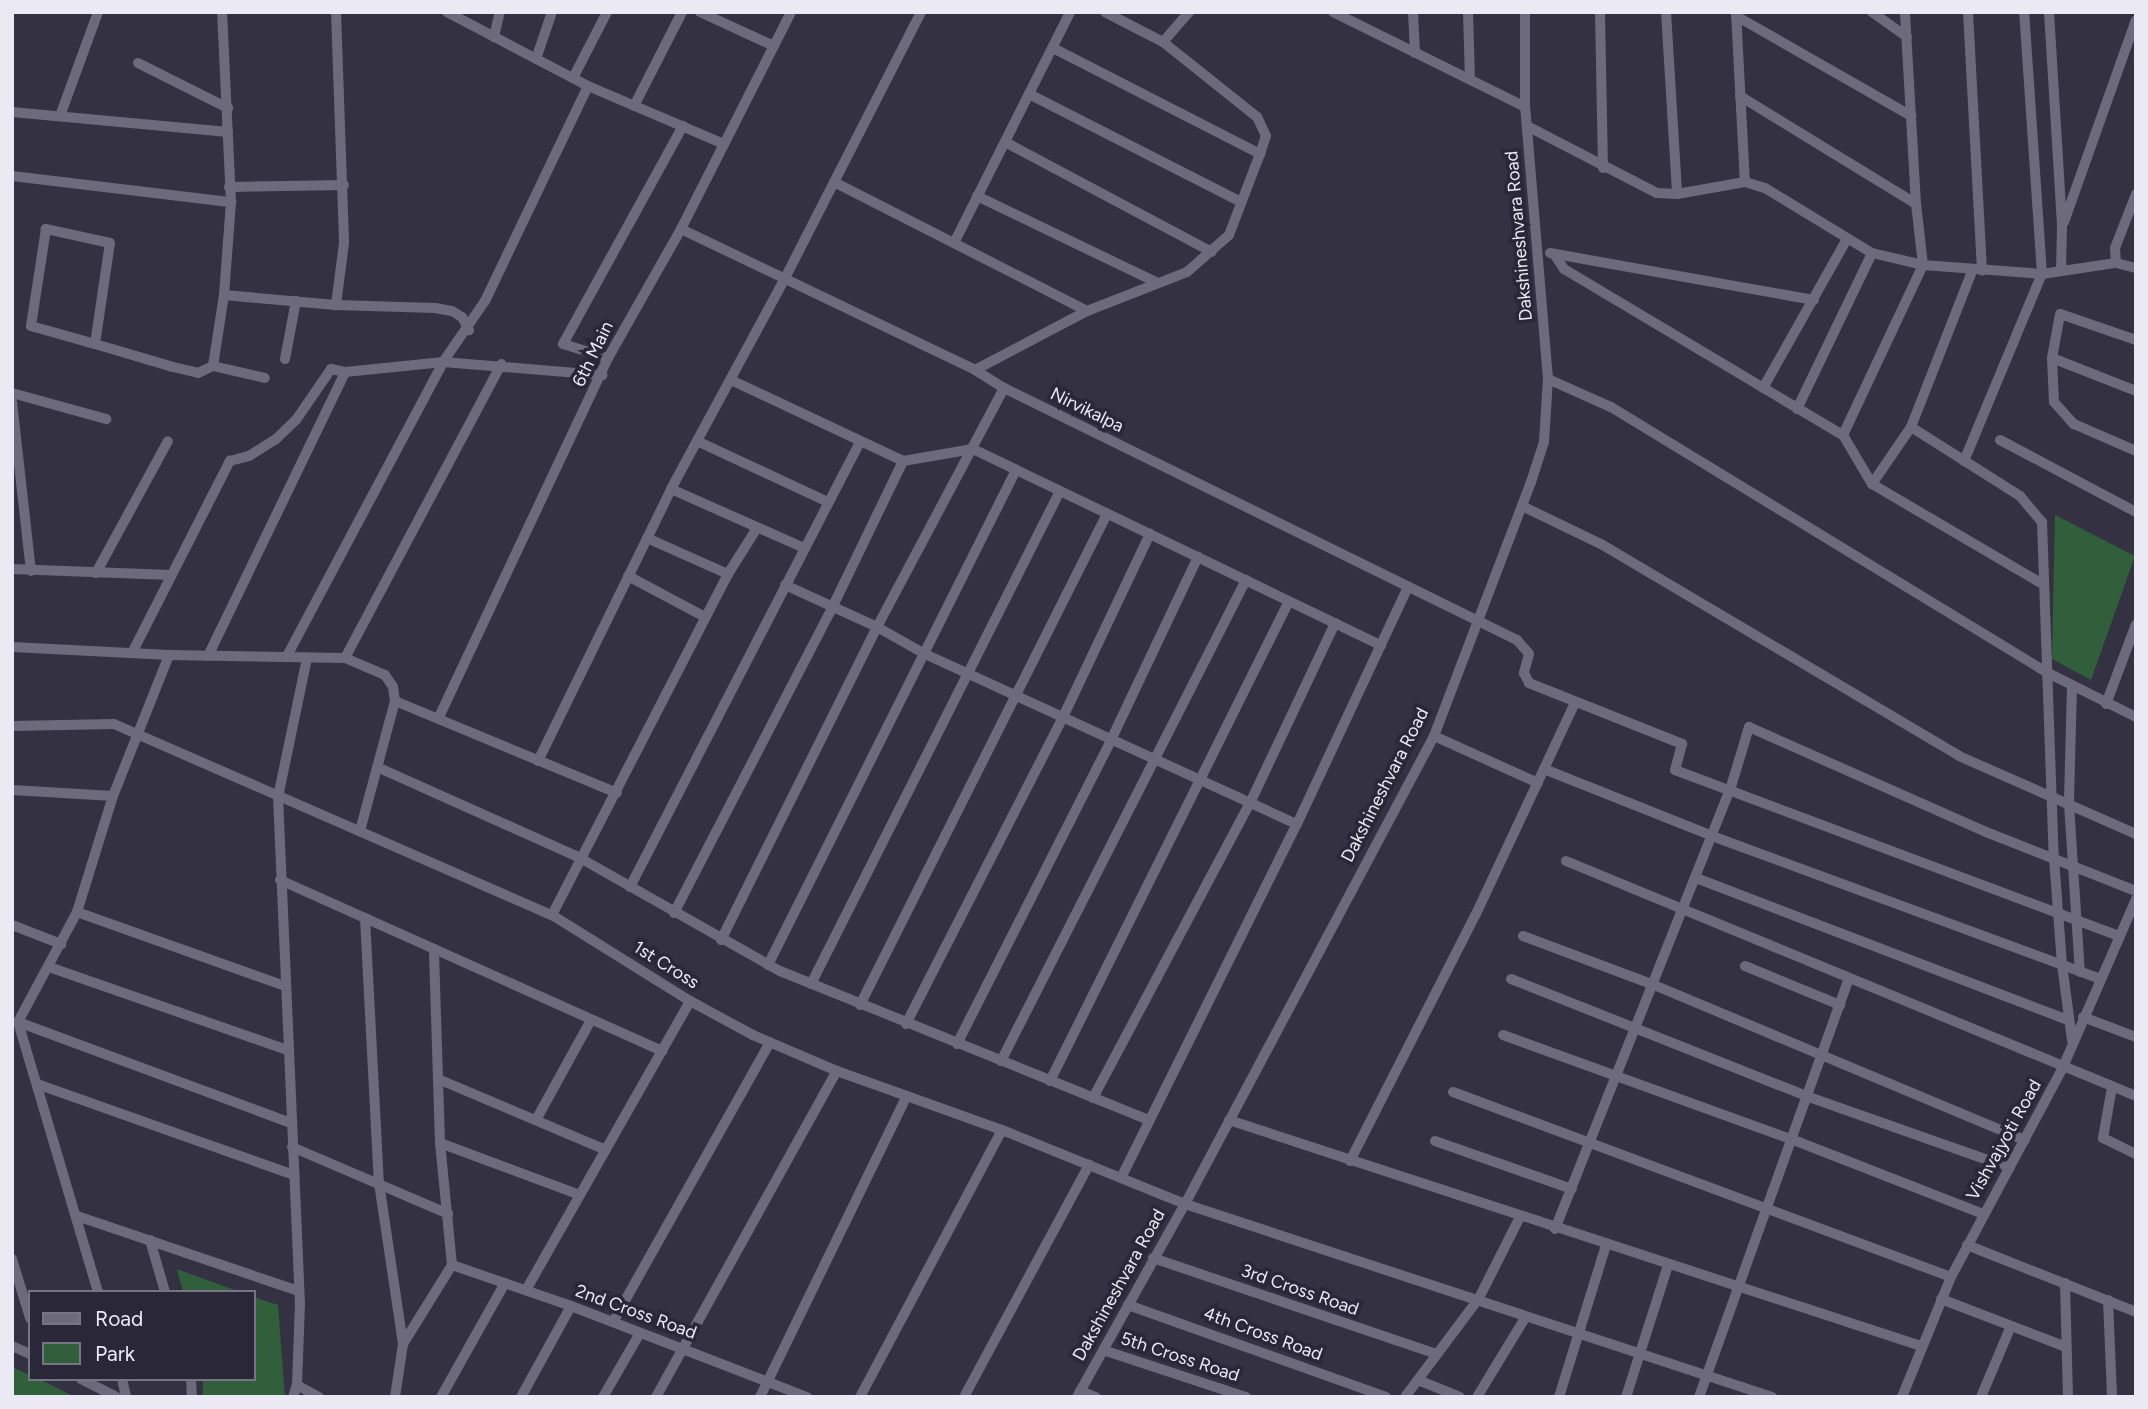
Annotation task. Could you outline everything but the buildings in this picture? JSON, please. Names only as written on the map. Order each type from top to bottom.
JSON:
[{"type":"street","points":[[60,116],[99,12]]},
{"type":"street","points":[[213,366],[225,295],[231,202],[222,12]]},
{"type":"street","points":[[336,12],[344,185],[344,243],[336,305]]},
{"type":"street","points":[[447,12],[588,86],[724,144]]},
{"type":"street","points":[[494,37],[500,12]]},
{"type":"street","points":[[536,59],[552,12]]},
{"type":"street","points":[[573,78],[607,12]]},
{"type":"street","points":[[634,106],[682,12]]},
{"type":"street","points":[[700,12],[774,46]]},
{"type":"street","name":"6th Main","points":[[439,718],[608,358],[681,229],[791,12]]},
{"type":"street","points":[[538,761],[671,489],[784,280],[921,12]]},
{"type":"street","points":[[954,243],[1070,12]]},
{"type":"street","points":[[975,370],[1087,311],[1187,272],[1229,235],[1260,154],[1266,136],[1257,117],[1163,42],[1105,12]]},
{"type":"street","points":[[1163,42],[1189,12]]},
{"type":"street","points":[[1334,12],[1357,18],[1415,53],[1525,107]]},
{"type":"street","points":[[1413,12],[1415,53]]},
{"type":"street","points":[[1468,12],[1470,79]]},
{"type":"street","name":"Dakshineshvara Road","points":[[1079,1394],[1185,1204],[1434,736],[1544,442],[1548,379],[1541,270],[1537,251],[1525,107],[1525,12]]},
{"type":"street","points":[[1600,12],[1603,168]]},
{"type":"street","points":[[1666,12],[1677,194]]},
{"type":"street","points":[[1872,12],[1907,37]]},
{"type":"street","points":[[1843,435],[1923,265],[1916,204],[1905,12]]},
{"type":"street","points":[[1872,484],[1911,427],[1977,271],[1968,12]]},
{"type":"street","points":[[1964,461],[2042,274],[2024,12]]},
{"type":"street","points":[[2049,12],[2062,226],[2061,269]]},
{"type":"street","points":[[1736,14],[1745,182]]},
{"type":"street","points":[[1736,14],[1911,116]]},
{"type":"street","points":[[2062,226],[2136,20]]},
{"type":"street","points":[[1053,48],[1260,154]]},
{"type":"street","points":[[138,63],[228,108]]},
{"type":"street","points":[[287,656],[443,362],[468,330],[485,302],[588,86]]},
{"type":"street","points":[[1029,94],[1241,202]]},
{"type":"street","points":[[1740,96],[1916,204]]},
{"type":"street","points":[[12,111],[228,132]]},
{"type":"street","points":[[608,358],[563,344],[683,126]]},
{"type":"street","points":[[1527,127],[1603,168],[1657,193],[1677,194],[1745,182],[1765,188],[1872,253],[1923,265],[2042,274],[2061,269],[2126,265],[2136,259]]},
{"type":"street","points":[[1005,142],[1212,252]]},
{"type":"street","points":[[12,176],[231,202]]},
{"type":"street","points":[[834,182],[1087,311]]},
{"type":"street","points":[[229,187],[344,185]]},
{"type":"street","points":[[2126,265],[2115,248],[2136,194]]},
{"type":"street","points":[[977,196],[1156,282]]},
{"type":"street","points":[[95,344],[110,243],[46,229],[31,326],[198,373],[213,366],[265,378]]},
{"type":"street","name":"Nirvikalpa","points":[[681,229],[975,370],[1004,388],[1479,621],[1525,647],[1529,654],[1524,678],[1529,683],[1576,703]]},
{"type":"street","points":[[1763,388],[1847,239]]},
{"type":"street","points":[[1537,251],[1814,300]]},
{"type":"street","points":[[1797,409],[1872,253]]},
{"type":"street","points":[[1554,254],[1564,270],[1843,435],[1872,484],[2045,585]]},
{"type":"street","points":[[225,295],[336,305],[452,311],[462,317],[468,330]]},
{"type":"street","points":[[285,359],[296,302]]},
{"type":"street","points":[[2136,340],[2060,314],[2052,358],[2054,402],[2074,424],[2136,451]]},
{"type":"street","points":[[2052,358],[2136,391]]},
{"type":"street","points":[[132,653],[230,461],[249,456],[275,440],[296,420],[331,369],[345,372],[443,362],[501,364],[602,375]]},
{"type":"street","points":[[345,659],[501,364]]},
{"type":"street","points":[[208,656],[345,372]]},
{"type":"street","points":[[1548,379],[1611,407],[2048,673],[2136,717]]},
{"type":"street","points":[[731,380],[903,461],[973,449],[1381,645]]},
{"type":"street","points":[[722,940],[877,627],[1004,388]]},
{"type":"street","points":[[12,393],[106,419]]},
{"type":"street","points":[[12,402],[31,571]]},
{"type":"street","points":[[1911,427],[2020,496],[2042,522],[2050,796],[2057,911],[2072,1040]]},
{"type":"street","points":[[96,573],[168,440]]},
{"type":"street","points":[[2000,440],[2136,512]]},
{"type":"street","points":[[697,441],[828,502]]},
{"type":"street","points":[[630,887],[860,442]]},
{"type":"street","points":[[674,913],[832,608],[903,461]]},
{"type":"street","points":[[768,965],[1016,470]]},
{"type":"street","points":[[671,489],[804,548]]},
{"type":"street","points":[[811,984],[1060,491]]},
{"type":"street","points":[[1522,506],[1601,544],[1959,756],[2136,834]]},
{"type":"street","points":[[860,1005],[1107,513]]},
{"type":"street","points":[[552,915],[617,793],[705,617],[757,528]]},
{"type":"street","points":[[906,1024],[1063,717],[1150,534]]},
{"type":"street","points":[[647,538],[728,574]]},
{"type":"street","points":[[957,1044],[1111,740],[1198,557]]},
{"type":"street","points":[[12,569],[171,575]]},
{"type":"street","points":[[628,576],[705,617]]},
{"type":"street","points":[[1001,1061],[1246,580]]},
{"type":"street","points":[[785,585],[877,627],[925,654],[1297,824]]},
{"type":"street","points":[[1121,1178],[1297,824],[1408,587]]},
{"type":"street","points":[[1050,1081],[1289,601]]},
{"type":"street","points":[[1093,1098],[1250,803],[1335,623]]},
{"type":"street","points":[[2106,704],[2133,643],[2136,624]]},
{"type":"street","points":[[12,647],[169,655],[345,659],[385,676],[393,687],[395,701],[360,831]]},
{"type":"street","points":[[97,1290],[18,1023],[77,912],[113,796],[169,655]]},
{"type":"street","points":[[293,1397],[297,1385],[299,1291],[278,797],[307,658]]},
{"type":"street","points":[[2072,686],[2069,804],[2074,918],[2080,972]]},
{"type":"street","points":[[395,701],[617,793]]},
{"type":"street","points":[[1350,1161],[1476,914],[1576,703],[1682,744],[1675,770],[2119,936]]},
{"type":"street","name":"1st Cross","points":[[12,726],[114,724],[138,737],[552,915],[690,1001],[770,1042],[837,1071],[1002,1130],[1185,1204],[1479,1298],[1525,1318],[1772,1397]]},
{"type":"street","points":[[1555,1229],[1713,836],[1749,727],[2136,891]]},
{"type":"street","points":[[1434,736],[1538,783]]},
{"type":"street","points":[[377,767],[580,858],[768,965],[906,1024],[1149,1120]]},
{"type":"street","points":[[1544,769],[1713,836],[2100,979]]},
{"type":"street","points":[[12,790],[113,796]]},
{"type":"street","points":[[1566,862],[2136,1096]]},
{"type":"street","points":[[1696,878],[2068,1020]]},
{"type":"street","points":[[280,880],[662,1051]]},
{"type":"street","name":"Vishvajyoti Road","points":[[1902,1397],[1951,1277],[2063,1067],[2072,1040],[2136,899]]},
{"type":"street","points":[[77,912],[285,986]]},
{"type":"street","points":[[365,918],[379,1182],[403,1344],[395,1397]]},
{"type":"street","points":[[12,925],[61,944]]},
{"type":"street","points":[[1523,936],[1654,985],[2025,1140]]},
{"type":"street","points":[[403,1344],[452,1265],[440,1143],[434,949]]},
{"type":"street","points":[[1745,966],[1840,1004]]},
{"type":"street","points":[[48,967],[288,1051]]},
{"type":"street","points":[[1511,979],[1806,1096],[2010,1168]]},
{"type":"street","points":[[1699,1397],[1849,979]]},
{"type":"street","points":[[526,1290],[690,1001]]},
{"type":"street","points":[[2083,1017],[2136,1037]]},
{"type":"street","points":[[536,1121],[591,1020]]},
{"type":"street","points":[[18,1023],[291,1123]]},
{"type":"street","points":[[1503,1035],[1791,1139],[1983,1213]]},
{"type":"street","points":[[613,1322],[770,1042]]},
{"type":"street","points":[[656,1397],[837,1071]]},
{"type":"street","points":[[438,1079],[606,1150]]},
{"type":"street","points":[[37,1084],[294,1175]]},
{"type":"street","points":[[2112,1087],[2103,1138],[2136,1154]]},
{"type":"street","points":[[1453,1092],[1951,1277]]},
{"type":"street","points":[[760,1397],[906,1097]]},
{"type":"street","points":[[1229,1120],[1555,1229],[1921,1346]]},
{"type":"street","points":[[860,1397],[1002,1130]]},
{"type":"street","points":[[1435,1141],[1572,1189]]},
{"type":"street","points":[[440,1143],[580,1195]]},
{"type":"street","points":[[292,1147],[379,1182],[448,1214]]},
{"type":"street","points":[[964,1397],[1089,1165]]},
{"type":"street","points":[[77,1216],[299,1291]]},
{"type":"street","points":[[1405,1397],[1479,1298],[1520,1217]]},
{"type":"street","points":[[150,1241],[164,1290]]},
{"type":"street","points":[[1559,1397],[1606,1245]]},
{"type":"street","points":[[1967,1245],[2136,1312]]},
{"type":"street","name":"3rd Cross Road","points":[[1153,1258],[1436,1354]]},
{"type":"street","points":[[12,1259],[15,1279],[28,1313]]},
{"type":"street","name":"2nd Cross Road","points":[[452,1265],[571,1306],[807,1397]]},
{"type":"street","points":[[1626,1397],[1668,1265]]},
{"type":"street","points":[[441,1397],[505,1283]]},
{"type":"street","points":[[2065,1283],[2068,1397]]},
{"type":"street","points":[[1941,1299],[2066,1347]]},
{"type":"street","points":[[2108,1300],[2112,1397]]},
{"type":"street","name":"4th Cross Road","points":[[1128,1305],[1386,1397]]},
{"type":"street","points":[[521,1397],[571,1306]]},
{"type":"street","points":[[1477,1397],[1525,1318]]},
{"type":"street","points":[[1981,1397],[2011,1326]]},
{"type":"street","points":[[603,1397],[640,1333]]},
{"type":"street","points":[[12,1346],[28,1353]]},
{"type":"street","name":"5th Cross Road","points":[[1103,1350],[1246,1397]]},
{"type":"street","points":[[1418,1380],[1460,1397]]},
{"type":"street","points":[[85,1381],[117,1397]]},
{"type":"street","points":[[297,1385],[319,1397]]},
{"type":"street","points":[[1079,1394],[1096,1397]]},
{"type":"green space","points":[[2055,515],[2135,556],[2091,680],[2052,659]]},
{"type":"green space","points":[[177,1269],[235,1290],[182,1290]]},
{"type":"green space","points":[[256,1298],[278,1305],[285,1397],[203,1397],[203,1381],[256,1381]]},
{"type":"green space","points":[[12,1367],[28,1374],[28,1381],[43,1381],[75,1397],[12,1397]]}]
